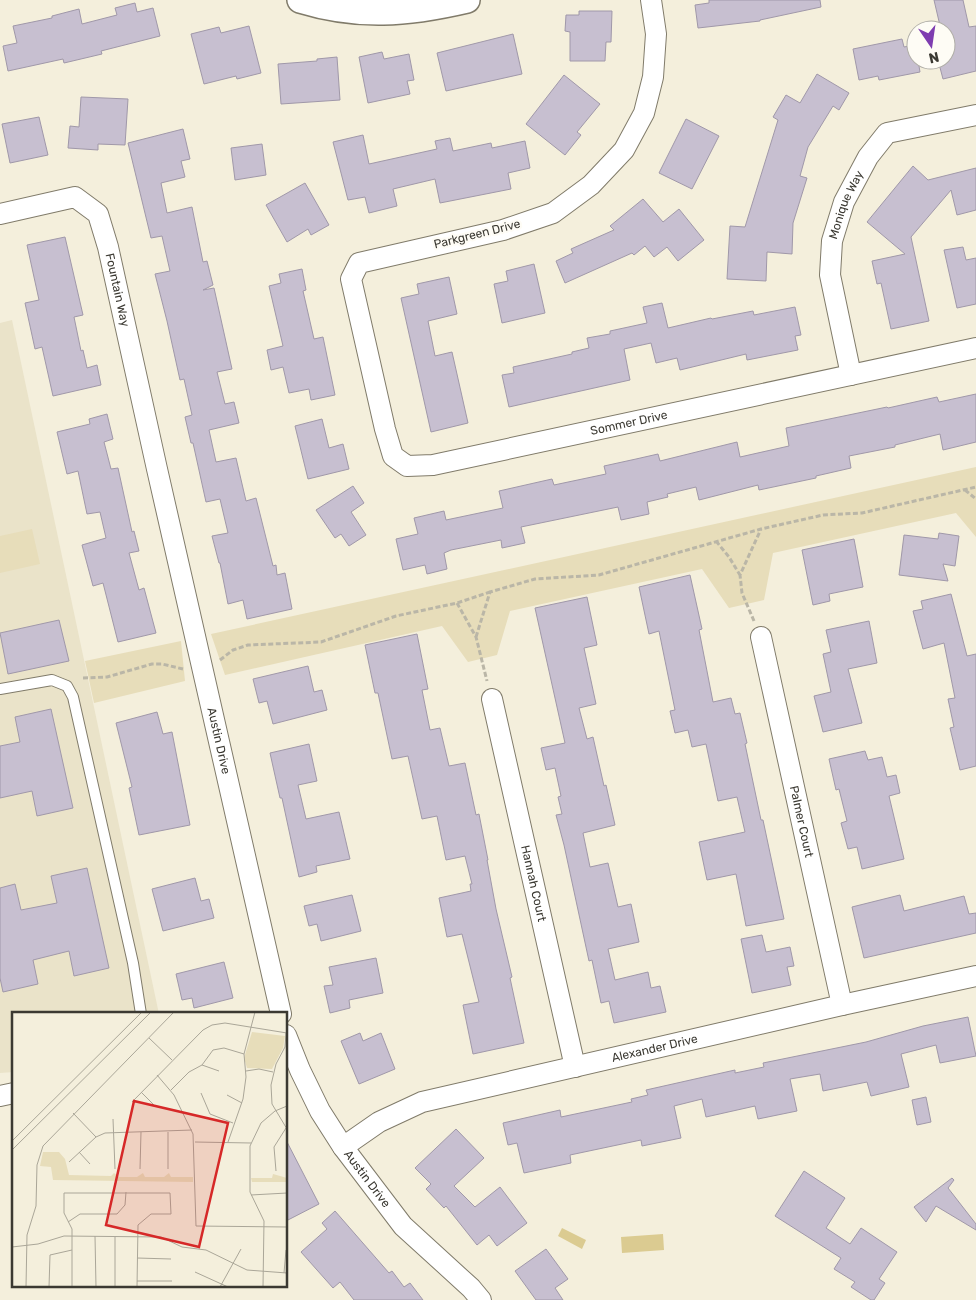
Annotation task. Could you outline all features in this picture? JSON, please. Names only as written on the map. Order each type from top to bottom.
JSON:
[{"type":"street","points":[[300,0],[339,10],[379,13],[400,12],[467,0]]},
{"type":"street","name":"Parkgreen Drive","points":[[368,348],[351,278],[359,263],[503,230],[553,212],[591,185],[624,150],[644,113],[653,77],[656,34],[650,0]]},
{"type":"street","name":"Monique Way","points":[[850,375],[830,275],[832,241],[844,202],[868,157],[887,133],[976,115]]},
{"type":"street","name":"Fountain Way","points":[[0,214],[75,197],[98,214],[108,247],[157,469]]},
{"type":"street","name":"Sommer Drive","points":[[368,348],[385,429],[394,456],[407,466],[433,465],[976,348]]},
{"type":"street","name":"Austin Drive","points":[[157,469],[281,1012]]},
{"type":"street","name":"Palmer Court","points":[[761,637],[842,1005]]},
{"type":"street","name":"Hannah Court","points":[[492,699],[575,1067]]},
{"type":"street","name":"Alexander Drive","points":[[343,1146],[379,1122],[422,1102],[976,976]]},
{"type":"street","name":"Austin Drive","points":[[288,1040],[320,1111],[343,1146],[403,1226],[472,1288],[481,1300]]},
{"type":"lane","points":[[0,689],[52,680],[67,686],[73,697],[134,963],[141,1012]]},
{"type":"path","points":[[220,660],[233,650],[248,645],[321,642],[396,616],[456,604],[535,579],[599,575],[761,529],[823,515],[862,513],[976,487]]},
{"type":"path","points":[[965,490],[976,499]]},
{"type":"path","points":[[740,575],[761,529]]},
{"type":"path","points":[[716,541],[740,575],[742,593],[761,637]]},
{"type":"path","points":[[476,637],[490,592]]},
{"type":"path","points":[[456,604],[476,637],[492,699]]},
{"type":"path","points":[[83,678],[107,677],[152,664],[162,664],[183,669]]},
{"type":"shaded area","points":[[12,320],[159,1012],[12,1012],[12,1072],[0,1073],[0,323]]},
{"type":"shaded area","points":[[976,467],[976,537],[956,513],[773,553],[764,600],[729,608],[702,569],[510,611],[497,655],[468,662],[442,626],[225,675],[211,634]]},
{"type":"shaded area","points":[[32,529],[40,564],[0,573],[0,536]]},
{"type":"shaded area","points":[[181,641],[185,681],[94,703],[85,661]]},
{"type":"shaded area","points":[[562,1228],[586,1240],[582,1249],[558,1236]]},
{"type":"shaded area","points":[[663,1234],[664,1250],[622,1253],[621,1237]]},
{"type":"building","points":[[709,0],[820,0],[821,7],[760,21],[698,28],[695,5],[709,3]]},
{"type":"building","points":[[934,0],[963,0],[969,27],[976,26],[976,71],[943,79],[941,70],[956,70],[956,20],[939,20]]},
{"type":"building","points":[[135,3],[137,12],[153,8],[160,36],[101,51],[102,54],[64,63],[63,59],[8,71],[3,46],[17,43],[13,26],[52,18],[52,16],[79,9],[82,24],[117,15],[115,8]]},
{"type":"building","points":[[579,11],[612,11],[611,42],[606,42],[605,61],[570,61],[570,32],[565,31],[566,15],[579,15]]},
{"type":"building","points":[[249,26],[261,73],[237,79],[236,76],[204,84],[191,34],[219,27],[221,33]]},
{"type":"building","points":[[513,34],[522,74],[446,91],[437,53]]},
{"type":"building","points":[[902,39],[904,47],[906,47],[906,70],[920,70],[920,72],[879,80],[878,76],[859,80],[853,49]]},
{"type":"building","points":[[382,52],[384,59],[409,54],[414,80],[407,81],[410,94],[368,103],[359,57]]},
{"type":"building","points":[[337,57],[340,100],[281,104],[278,64],[317,61],[317,59]]},
{"type":"building","points":[[817,74],[849,93],[839,110],[833,106],[808,147],[800,176],[807,178],[793,223],[792,254],[767,252],[766,281],[727,279],[730,226],[745,227],[778,120],[773,117],[786,95],[800,103]]},
{"type":"building","points":[[564,75],[600,104],[577,132],[581,135],[565,155],[526,124]]},
{"type":"building","points":[[81,97],[128,99],[125,145],[98,144],[98,150],[68,148],[70,126],[79,127]]},
{"type":"building","points":[[39,117],[48,155],[10,163],[2,124]]},
{"type":"building","points":[[686,119],[719,136],[692,189],[659,173]]},
{"type":"building","points":[[183,129],[190,159],[181,161],[185,177],[161,183],[167,213],[192,207],[203,262],[207,261],[213,285],[203,290],[214,288],[232,369],[217,372],[225,404],[234,402],[239,423],[209,430],[216,462],[236,458],[246,501],[256,498],[273,566],[276,565],[277,575],[285,573],[292,609],[247,619],[243,600],[228,604],[220,563],[212,536],[228,533],[220,499],[206,502],[193,443],[191,443],[185,417],[192,415],[184,379],[180,380],[155,274],[170,271],[162,236],[151,238],[128,143]]},
{"type":"building","points":[[363,135],[369,164],[437,149],[435,141],[450,138],[453,151],[491,143],[492,148],[525,141],[530,168],[508,173],[511,189],[440,203],[435,179],[393,189],[397,206],[369,213],[365,197],[348,200],[333,142]]},
{"type":"building","points":[[262,144],[266,175],[235,180],[231,148]]},
{"type":"building","points":[[913,166],[928,180],[976,168],[976,210],[957,215],[951,190],[911,237],[929,321],[891,329],[881,283],[877,284],[872,261],[905,254],[867,222]]},
{"type":"building","points":[[305,183],[329,225],[311,235],[308,229],[287,242],[266,205]]},
{"type":"building","points":[[643,199],[663,222],[679,209],[704,240],[678,261],[667,247],[654,257],[645,246],[634,255],[632,253],[565,283],[556,261],[573,253],[571,249],[614,230],[610,226]]},
{"type":"building","points":[[65,237],[83,315],[74,317],[81,351],[83,350],[87,368],[97,365],[101,385],[53,396],[42,347],[35,349],[25,303],[39,300],[27,245]]},
{"type":"building","points":[[963,247],[966,260],[976,258],[976,304],[957,308],[944,250]]},
{"type":"building","points":[[534,264],[545,313],[502,323],[494,284],[508,281],[506,271]]},
{"type":"building","points":[[302,269],[306,290],[303,291],[314,339],[323,337],[335,395],[311,400],[309,389],[289,393],[283,367],[271,370],[267,350],[283,346],[269,286],[281,283],[279,274]]},
{"type":"building","points":[[449,277],[457,314],[428,321],[435,356],[452,352],[468,423],[431,432],[401,298],[419,294],[417,284]]},
{"type":"building","points":[[662,303],[668,328],[753,311],[754,315],[795,307],[801,335],[795,336],[798,350],[747,360],[746,354],[680,370],[677,358],[656,363],[651,343],[624,349],[630,380],[509,407],[502,375],[514,373],[513,367],[572,354],[572,352],[589,348],[587,338],[610,334],[610,331],[647,323],[643,307]]},
{"type":"building","points":[[976,394],[976,442],[943,450],[940,434],[895,445],[895,447],[849,456],[851,468],[816,476],[816,478],[759,490],[758,485],[699,500],[696,487],[667,494],[668,497],[647,502],[649,514],[621,520],[618,507],[521,527],[525,543],[502,548],[501,540],[451,550],[444,553],[447,569],[427,574],[425,565],[403,570],[396,539],[418,534],[414,518],[444,511],[446,520],[503,508],[499,491],[552,479],[554,485],[606,474],[604,466],[658,454],[660,461],[737,442],[740,457],[789,446],[786,428],[937,397],[939,402]]},
{"type":"building","points":[[107,414],[113,439],[104,442],[111,469],[118,468],[132,532],[134,531],[139,551],[129,553],[139,590],[144,588],[156,633],[118,642],[103,583],[93,586],[82,545],[106,538],[100,512],[87,514],[78,471],[67,474],[57,432],[90,424],[89,419]]},
{"type":"building","points":[[322,419],[329,448],[343,444],[349,469],[308,479],[295,426]]},
{"type":"building","points":[[353,486],[364,503],[351,512],[366,535],[349,546],[341,534],[335,538],[316,510]]},
{"type":"building","points":[[939,533],[959,536],[955,566],[943,564],[948,581],[899,575],[904,535],[938,539]]},
{"type":"building","points":[[854,539],[863,587],[829,594],[830,601],[813,605],[802,550]]},
{"type":"building","points":[[690,575],[702,629],[699,630],[713,702],[731,698],[735,714],[740,713],[761,820],[763,820],[784,919],[746,926],[736,874],[707,880],[699,842],[745,832],[737,797],[718,801],[706,744],[692,747],[688,730],[675,733],[670,711],[675,710],[659,631],[649,634],[639,587]]},
{"type":"building","points":[[951,594],[967,656],[976,654],[976,766],[960,770],[950,728],[954,727],[948,699],[955,698],[944,643],[923,649],[913,611],[923,609],[921,601]]},
{"type":"building","points":[[587,597],[597,645],[584,648],[596,704],[579,708],[587,739],[593,737],[615,825],[583,833],[590,867],[608,863],[618,907],[631,904],[639,942],[608,949],[615,980],[648,972],[651,988],[660,986],[666,1012],[614,1023],[609,1001],[601,1003],[592,960],[589,961],[556,815],[562,814],[558,797],[561,796],[555,768],[546,770],[541,748],[565,743],[535,608]]},
{"type":"building","points":[[59,620],[69,661],[8,674],[0,633]]},
{"type":"building","points":[[869,621],[877,663],[848,669],[862,723],[823,732],[814,696],[831,692],[823,654],[831,652],[826,630]]},
{"type":"building","points":[[417,634],[428,689],[422,690],[430,730],[440,728],[449,766],[465,763],[476,815],[479,814],[496,909],[512,977],[510,978],[524,1043],[473,1054],[463,1005],[479,1002],[462,934],[447,937],[439,898],[471,891],[470,884],[472,884],[465,856],[446,860],[437,816],[422,819],[408,756],[392,759],[378,693],[375,693],[365,645]]},
{"type":"building","points":[[308,666],[314,692],[322,690],[327,710],[273,724],[267,701],[259,703],[253,679]]},
{"type":"building","points":[[51,709],[73,808],[37,816],[32,791],[0,798],[0,746],[20,742],[15,717]]},
{"type":"building","points":[[157,712],[163,734],[172,732],[190,825],[139,835],[129,788],[132,787],[116,723]]},
{"type":"building","points":[[309,744],[317,781],[298,785],[306,819],[339,812],[350,859],[316,866],[317,872],[299,877],[270,753]]},
{"type":"building","points":[[865,751],[868,760],[882,757],[887,777],[896,775],[900,793],[889,796],[904,859],[862,869],[857,847],[848,849],[841,823],[847,821],[839,789],[836,790],[829,759]]},
{"type":"building","points":[[87,868],[109,968],[74,976],[69,951],[33,960],[38,984],[3,992],[0,978],[0,888],[15,884],[21,910],[57,903],[51,876]]},
{"type":"building","points":[[195,878],[201,901],[209,899],[214,918],[163,931],[152,889]]},
{"type":"building","points":[[352,895],[361,931],[321,941],[317,924],[309,926],[304,906]]},
{"type":"building","points":[[900,895],[904,911],[964,896],[969,914],[976,913],[976,933],[864,958],[852,907]]},
{"type":"building","points":[[762,935],[766,952],[790,947],[794,966],[787,967],[791,985],[752,993],[741,939]]},
{"type":"building","points":[[376,958],[383,993],[349,1000],[350,1008],[330,1013],[324,986],[333,985],[329,967]]},
{"type":"building","points":[[224,962],[233,998],[194,1008],[192,998],[182,1000],[176,974]]},
{"type":"building","points":[[968,1017],[976,1056],[940,1063],[936,1045],[901,1054],[909,1087],[871,1096],[867,1082],[823,1091],[820,1074],[790,1079],[797,1111],[758,1119],[755,1106],[706,1117],[702,1099],[674,1106],[681,1138],[642,1146],[641,1140],[570,1155],[571,1163],[524,1173],[517,1143],[508,1145],[503,1123],[560,1110],[561,1117],[632,1102],[631,1099],[648,1095],[646,1090],[735,1070],[735,1073],[764,1067],[763,1063],[866,1042],[923,1026]]},
{"type":"building","points":[[360,1033],[363,1041],[381,1033],[395,1069],[359,1084],[341,1041]]},
{"type":"building","points":[[926,1097],[931,1122],[917,1125],[912,1100]]},
{"type":"building","points":[[456,1129],[484,1158],[454,1186],[475,1207],[500,1187],[527,1223],[497,1246],[489,1235],[477,1245],[446,1206],[444,1208],[426,1189],[431,1184],[415,1168]]},
{"type":"building","points":[[288,1144],[319,1204],[288,1220]]},
{"type":"building","points":[[804,1171],[845,1198],[826,1228],[850,1244],[861,1228],[897,1252],[879,1279],[885,1283],[874,1300],[851,1287],[855,1282],[834,1269],[841,1258],[775,1216]]},
{"type":"building","points":[[952,1178],[954,1180],[948,1188],[976,1224],[976,1230],[936,1206],[926,1222],[914,1207]]},
{"type":"building","points":[[335,1211],[389,1273],[392,1271],[404,1287],[410,1283],[423,1300],[354,1300],[340,1282],[333,1288],[301,1252],[327,1229],[322,1223]]},
{"type":"building","points":[[546,1249],[568,1279],[555,1288],[563,1300],[536,1300],[515,1271]]}]
